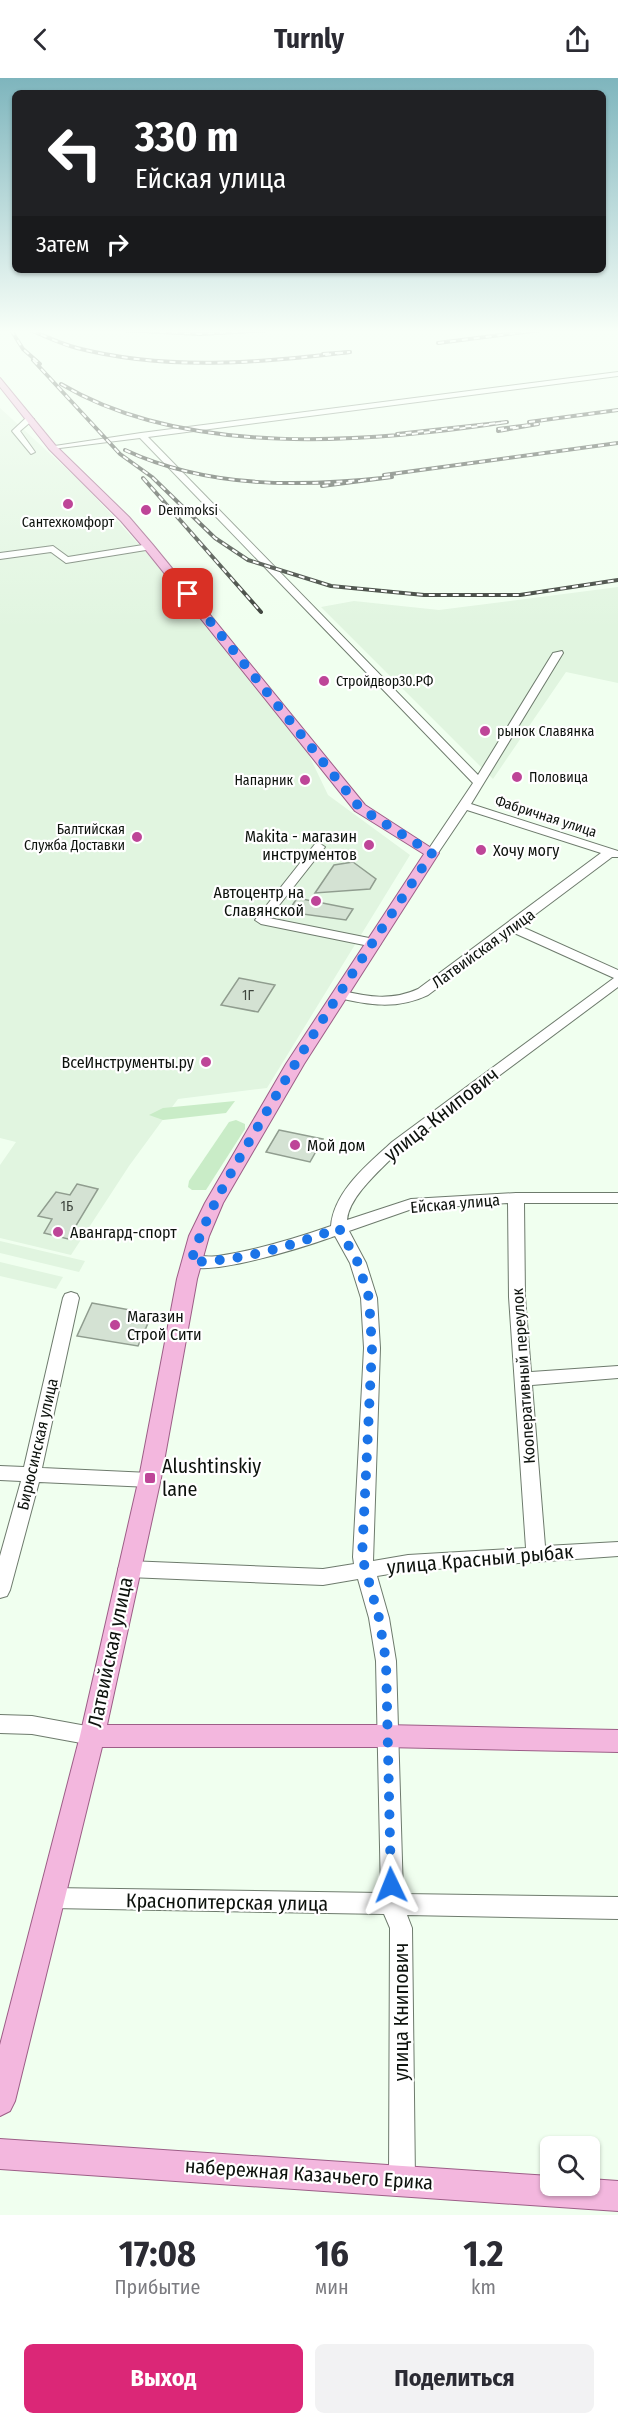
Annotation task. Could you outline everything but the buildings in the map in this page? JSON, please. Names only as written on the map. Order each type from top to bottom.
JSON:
[{"type":"main road","points":[[38,430],[52,447],[149,547],[360,808],[432,853]]},
{"type":"main road","name":"Латвийская улица","points":[[0,2101],[92,1736],[150,1480],[191,1262],[199,1236],[214,1203],[295,1064],[432,853]]},
{"type":"main road","points":[[92,1736],[386,1736],[618,1741]]},
{"type":"main road","name":"набережная Казачьего Ерика","points":[[0,2154],[618,2196]]},
{"type":"street","points":[[17,430],[16,431],[31,452]]},
{"type":"street","points":[[52,447],[182,430]]},
{"type":"street","points":[[141,435],[480,783]]},
{"type":"street","points":[[0,556],[52,549],[66,560],[149,547]]},
{"type":"street","points":[[432,853],[480,783],[558,653]]},
{"type":"street","name":"Фабричная улица","points":[[465,806],[614,853]]},
{"type":"street","points":[[319,847],[261,920],[374,943]]},
{"type":"street","name":"Латвийская улица","points":[[340,994],[386,1002],[406,1001],[423,992],[614,853]]},
{"type":"street","points":[[512,927],[618,975]]},
{"type":"street","name":"улица Книпович","points":[[402,2180],[401,1928],[392,1906],[386,1736],[386,1661],[379,1618],[364,1572],[361,1538],[372,1348],[369,1298],[358,1263],[339,1228],[340,1215],[349,1197],[368,1173],[397,1145],[618,981]]},
{"type":"street","name":"Ейская улица","points":[[191,1262],[216,1262],[253,1255],[411,1204],[516,1198],[618,1198]]},
{"type":"street","name":"Кооперативный переулок","points":[[516,1198],[517,1297],[536,1554]]},
{"type":"street","name":"Бирюсинская улица","points":[[0,1590],[32,1474],[71,1298]]},
{"type":"street","points":[[524,1379],[618,1372]]},
{"type":"street","points":[[0,1473],[150,1480]]},
{"type":"street","name":"улица Красный рыбак","points":[[128,1569],[323,1577],[364,1572],[400,1564],[618,1549]]},
{"type":"street","points":[[0,1724],[32,1725],[92,1736]]},
{"type":"street","name":"Краснопитерская улица","points":[[52,1898],[392,1906],[618,1908]]},
{"type":"shaded area","points":[[0,430],[24,430],[81,482],[147,553],[307,751],[328,795],[410,855],[267,1088],[178,1099],[129,1166],[71,1255],[0,1238],[0,1165],[16,1142],[0,1138]]},
{"type":"shaded area","name":"рынок Славянка","points":[[618,587],[618,683],[566,672],[493,779],[321,607],[354,601],[439,610]]},
{"type":"shaded area","points":[[0,1241],[85,1261],[79,1272],[0,1253]]},
{"type":"shaded area","points":[[0,1262],[63,1277],[56,1289],[0,1276]]},
{"type":"green space","points":[[235,1101],[226,1113],[163,1120],[149,1115],[163,1108]]},
{"type":"green space","points":[[236,1120],[245,1124],[245,1129],[206,1190],[192,1190],[188,1187],[189,1181],[229,1122]]},
{"type":"railway","points":[[98,430],[120,454],[152,477],[215,538],[248,560],[331,586],[424,595],[520,595],[618,580]]},
{"type":"railway","points":[[196,430],[279,439],[338,439],[446,430]]},
{"type":"railway","points":[[397,434],[436,430]]},
{"type":"railway","points":[[498,431],[505,430]]},
{"type":"railway","points":[[384,475],[618,443]]},
{"type":"railway","points":[[125,450],[157,463],[190,472],[256,482],[324,482],[392,477],[322,486]]},
{"type":"railway","points":[[143,478],[261,612]]},
{"type":"place","name":"Сантехкомфорт","points":[[68,504]]},
{"type":"place","name":"Demmoksi","points":[[146,510]]},
{"type":"place","name":"Стройдвор30.РФ","points":[[324,681]]},
{"type":"place","name":"рынок Славянка","points":[[485,731]]},
{"type":"place","name":"Половица","points":[[517,777]]},
{"type":"place","name":"Напарник","points":[[305,780]]},
{"type":"place","name":"Балтийская Служба Доставки","points":[[137,837]]},
{"type":"place","name":"Makita - магазин инструментов","points":[[369,845]]},
{"type":"place","name":"Хочу могу","points":[[481,850]]},
{"type":"place","name":"Автоцентр на Славянской","points":[[316,901]]},
{"type":"place","name":"ВсеИнструменты.ру","points":[[206,1062]]},
{"type":"place","name":"Мой дом","points":[[295,1145]]},
{"type":"place","name":"Авангард-cпорт","points":[[58,1232]]},
{"type":"place","name":"Магазин Строй Сити","points":[[115,1325]]},
{"type":"place","name":"Alushtinskiy lane","points":[[150,1478]]},
{"type":"route","points":[[188,594],[360,808],[432,853],[295,1064],[214,1203],[199,1236],[191,1262],[216,1262],[253,1255],[291,1246],[339,1228],[365,1281],[369,1298],[372,1348],[361,1538],[364,1572],[379,1618],[386,1661],[391,1885]]}]
